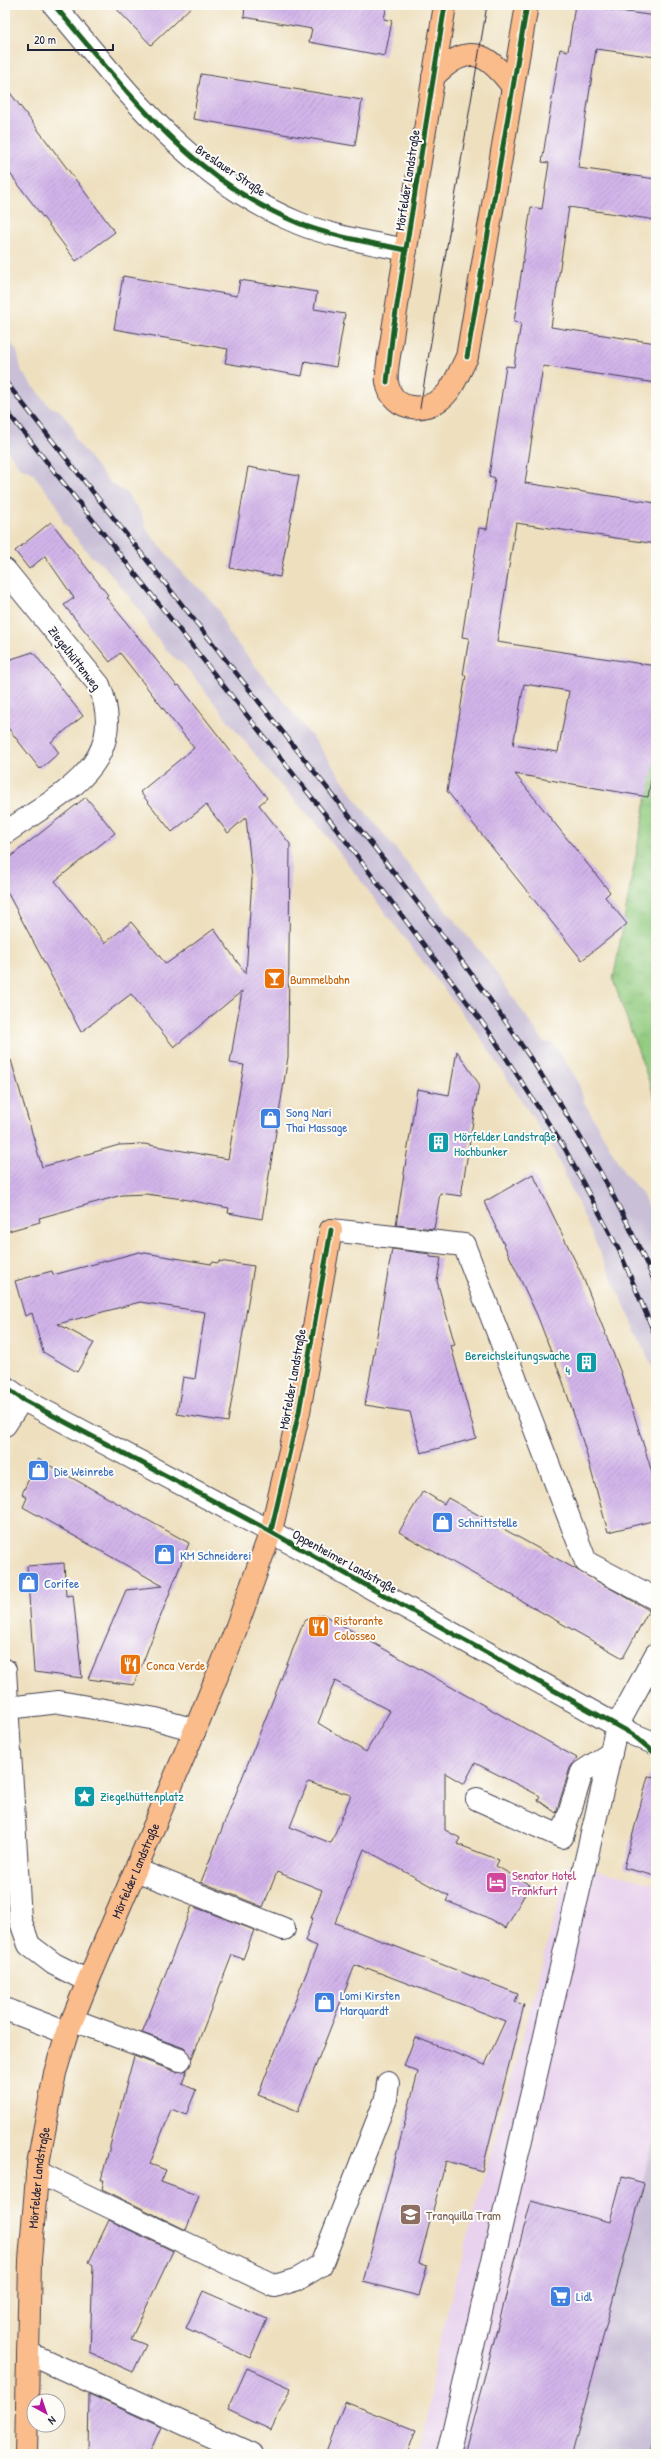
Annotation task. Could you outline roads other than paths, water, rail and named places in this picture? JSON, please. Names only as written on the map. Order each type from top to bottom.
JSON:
[{"type":"main road","name":"Mörfelder Landstraße","points":[[444,5],[387,382],[396,401],[407,408],[420,408],[433,403],[448,392],[467,357],[527,5]]},
{"type":"main road","points":[[433,77],[448,62],[466,54],[478,55],[497,66],[513,87]]},
{"type":"main road","name":"Mörfelder Landstraße","points":[[26,2454],[30,2260],[37,2174],[55,2073],[70,2026],[88,1981],[233,1637],[271,1531],[299,1412],[330,1230]]},
{"type":"street","name":"Breslauer Straße","points":[[54,5],[154,123],[198,164],[246,198],[298,223],[406,250]]},
{"type":"street","name":"Ziegelhüttenweg","points":[[5,570],[99,685],[106,704],[108,735],[102,752],[89,770],[5,833]]},
{"type":"street","points":[[330,1230],[464,1245],[586,1562],[656,1599]]},
{"type":"street","name":"Oppenheimer Landstraße","points":[[14,1393],[271,1531],[617,1726],[656,1744]]},
{"type":"street","points":[[5,1425],[14,1393]]},
{"type":"street","points":[[448,2454],[617,1726],[656,1654]]},
{"type":"street","points":[[5,1670],[8,1708],[11,1894],[29,1945],[54,1964],[88,1981]]},
{"type":"street","points":[[8,1708],[59,1702],[156,1719],[195,1730]]},
{"type":"street","points":[[476,1799],[562,1837],[582,1772],[611,1753]]},
{"type":"street","points":[[136,1870],[284,1929]]},
{"type":"street","points":[[5,2009],[70,2026],[180,2060]]},
{"type":"street","points":[[37,2174],[41,2174],[78,2189],[275,2286],[298,2278],[321,2265],[386,2099],[388,2083]]},
{"type":"street","points":[[28,2353],[251,2454]]},
{"type":"tram line","points":[[420,408],[487,5]]},
{"type":"railway","points":[[5,381],[384,860],[472,975],[554,1094],[591,1156],[625,1219],[656,1285]]},
{"type":"railway","points":[[5,409],[336,828],[488,1030],[565,1149],[620,1252],[656,1337]]},
{"type":"railway","points":[[652,2454],[656,2440]]},
{"type":"place","name":"Bummelbahn","points":[[275,979]]},
{"type":"place","name":"Song Nari Thai Massage","points":[[270,1119]]},
{"type":"place","name":"Mörfelder Landstraße Hochbunker","points":[[439,1143]]},
{"type":"place","name":"Bereichsleitungswache 4","points":[[586,1362]]},
{"type":"place","name":"Die Weinrebe","points":[[38,1471]]},
{"type":"place","name":"Schnittstelle","points":[[443,1522]]},
{"type":"place","name":"KM Schneiderei","points":[[165,1555]]},
{"type":"place","name":"Corifee","points":[[28,1583]]},
{"type":"place","name":"Ristorante Colosseo","points":[[319,1627]]},
{"type":"place","name":"Conca Verde","points":[[131,1665]]},
{"type":"place","name":"Ziegelhüttenplatz","points":[[85,1796]]},
{"type":"place","name":"Senator Hotel Frankfurt","points":[[497,1882]]},
{"type":"place","name":"Lomi Kirsten Marquardt","points":[[325,2002]]},
{"type":"place","name":"Tranquilla Tram","points":[[410,2215]]},
{"type":"place","name":"Lidl","points":[[560,2296]]}]
